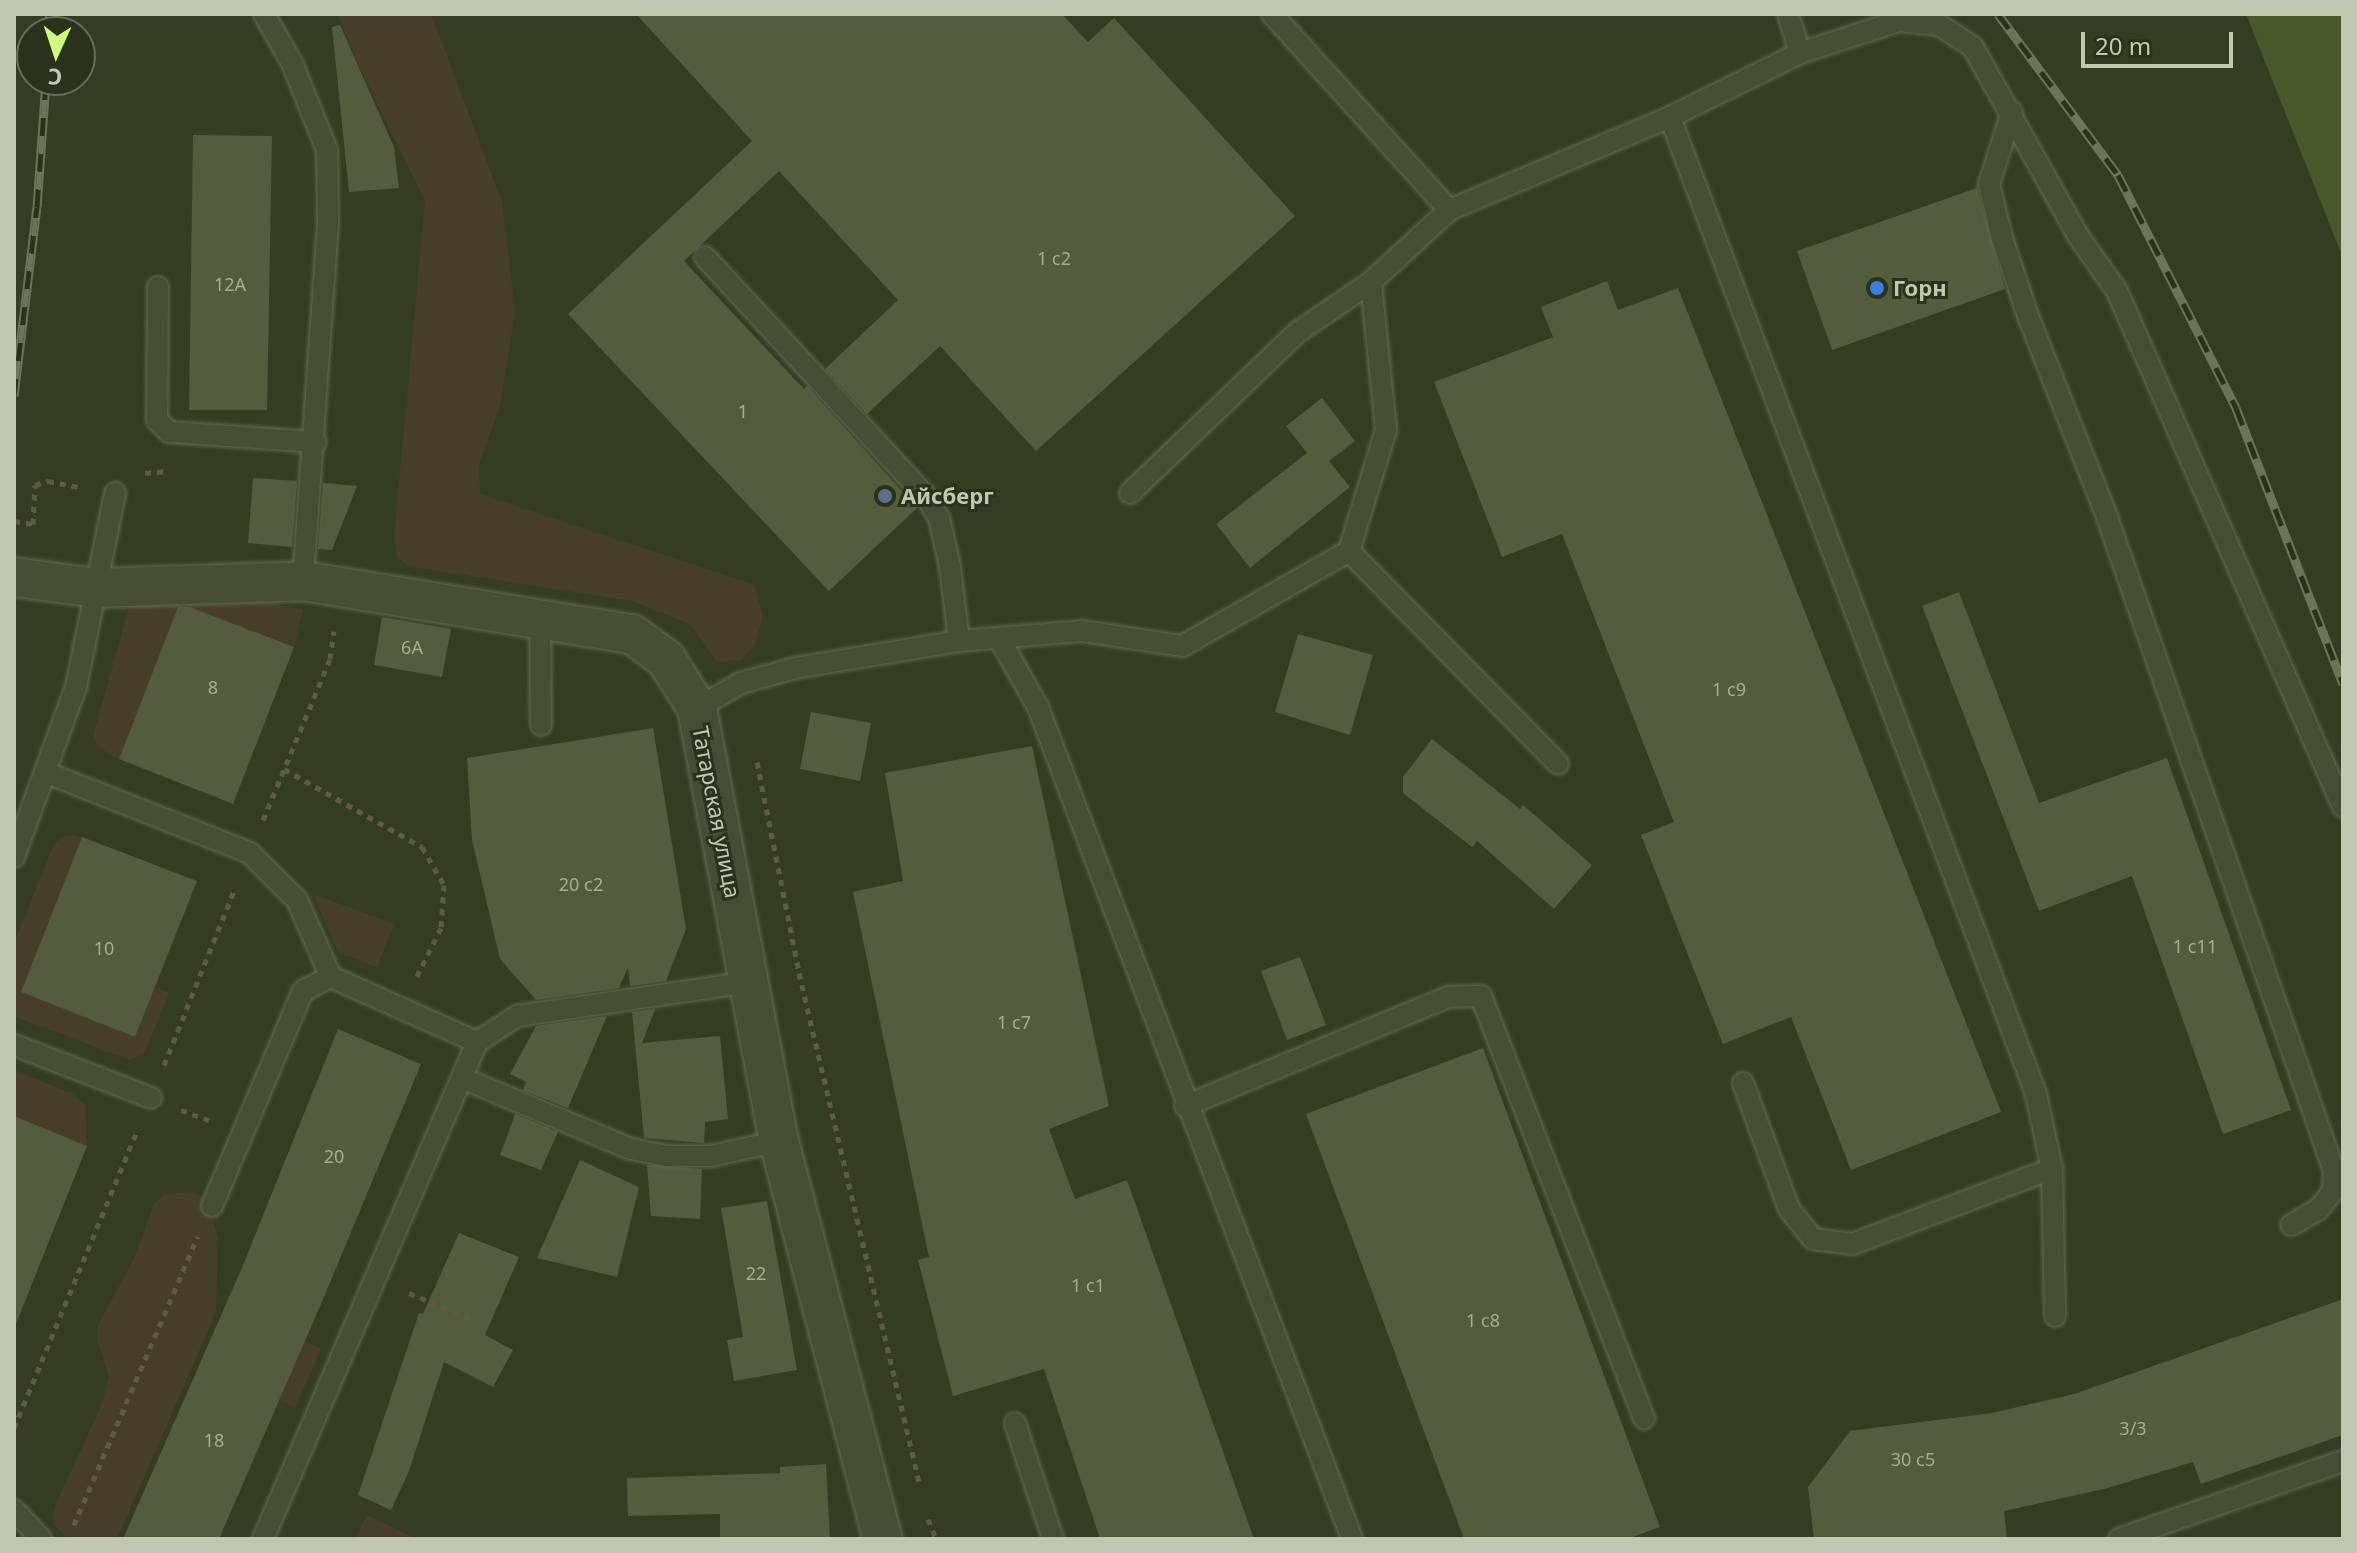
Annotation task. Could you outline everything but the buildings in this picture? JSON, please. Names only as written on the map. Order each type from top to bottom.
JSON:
[{"type":"street","name":"Татарская улица","points":[[14,577],[96,588],[322,584],[632,634],[666,659],[697,708],[779,1141],[883,1539]]},
{"type":"lane","points":[[264,14],[292,63],[327,150],[328,223],[316,442],[322,584]]},
{"type":"lane","points":[[1272,14],[1449,210]]},
{"type":"lane","points":[[1788,14],[1800,53]]},
{"type":"lane","points":[[1130,493],[1298,332],[1371,282],[1449,210],[1670,117],[1800,53],[1899,21],[1939,25],[1973,47],[2012,112],[2078,236],[2117,291],[2343,807]]},
{"type":"lane","points":[[2012,112],[1989,184],[2002,238],[2028,316],[2107,517],[2334,1171],[2333,1191],[2319,1209],[2291,1225]]},
{"type":"lane","points":[[1670,117],[2036,1094],[2052,1169],[2055,1316]]},
{"type":"lane","points":[[705,257],[927,498],[939,518],[950,566],[959,641]]},
{"type":"lane","points":[[697,708],[741,683],[795,668],[959,641],[1082,631],[1182,646],[1349,551],[1386,430],[1371,282]]},
{"type":"lane","points":[[158,287],[157,420],[169,432],[316,442]]},
{"type":"lane","points":[[14,857],[76,687],[115,493]]},
{"type":"lane","points":[[1349,551],[1558,764]]},
{"type":"lane","points":[[540,619],[541,725]]},
{"type":"lane","points":[[999,638],[1038,707],[1185,1106],[1352,1539]]},
{"type":"lane","points":[[47,773],[250,853],[297,900],[331,977],[477,1042]]},
{"type":"lane","points":[[212,1206],[303,991],[331,977]]},
{"type":"lane","points":[[263,1539],[477,1042],[517,1016],[749,982]]},
{"type":"lane","points":[[1185,1106],[1448,997],[1481,996],[1644,1419]]},
{"type":"lane","points":[[14,1045],[151,1098]]},
{"type":"lane","points":[[462,1078],[631,1149],[667,1156],[711,1156],[779,1141]]},
{"type":"lane","points":[[1743,1083],[1789,1209],[1813,1239],[1852,1244],[2052,1169]]},
{"type":"lane","points":[[1015,1423],[1053,1539]]},
{"type":"lane","points":[[2119,1539],[2343,1461]]},
{"type":"lane","points":[[14,1510],[41,1539]]},
{"type":"path","points":[[14,521],[33,524],[35,485],[48,481],[115,493]]},
{"type":"path","points":[[14,1428],[330,659],[322,584]]},
{"type":"path","points":[[757,759],[799,973],[921,1489]]},
{"type":"path","points":[[284,769],[422,847],[444,885],[441,928],[401,1009]]},
{"type":"path","points":[[151,1098],[241,1133]]},
{"type":"path","points":[[68,1539],[212,1206]]},
{"type":"path","points":[[375,1278],[474,1320]]},
{"type":"path","points":[[924,1504],[936,1539]]},
{"type":"shaded area","points":[[338,14],[431,14],[502,202],[515,311],[500,406],[479,464],[480,494],[754,585],[763,616],[755,645],[741,660],[717,662],[690,624],[633,601],[407,566],[398,558],[394,537],[425,201],[355,58]]},
{"type":"shaded area","points":[[2246,14],[2343,14],[2343,258]]},
{"type":"shaded area","points":[[159,583],[303,609],[294,647],[180,603],[119,759],[98,747],[93,736],[134,590]]},
{"type":"shaded area","points":[[63,837],[82,837],[21,992],[135,1037],[155,987],[169,993],[144,1054],[130,1060],[14,1016],[14,944],[54,844]]},
{"type":"shaded area","points":[[313,894],[394,924],[377,967],[338,952]]},
{"type":"shaded area","points":[[14,1070],[73,1094],[85,1105],[87,1146],[14,1116]]},
{"type":"shaded area","points":[[194,1192],[206,1199],[218,1237],[216,1312],[117,1539],[68,1539],[54,1525],[54,1508],[103,1402],[109,1377],[97,1339],[98,1325],[134,1259],[154,1204],[164,1194]]},
{"type":"shaded area","points":[[225,1306],[321,1349],[295,1408],[280,1400],[296,1360],[216,1326]]},
{"type":"shaded area","points":[[367,1515],[416,1539],[355,1539]]},
{"type":"railway","points":[[1998,14],[2118,175],[2236,408],[2343,684]]},
{"type":"railway","points":[[14,396],[37,207],[45,96]]},
{"type":"place","name":"Горн","points":[[1877,288]]},
{"type":"place","name":"Айсберг","points":[[885,496]]}]
